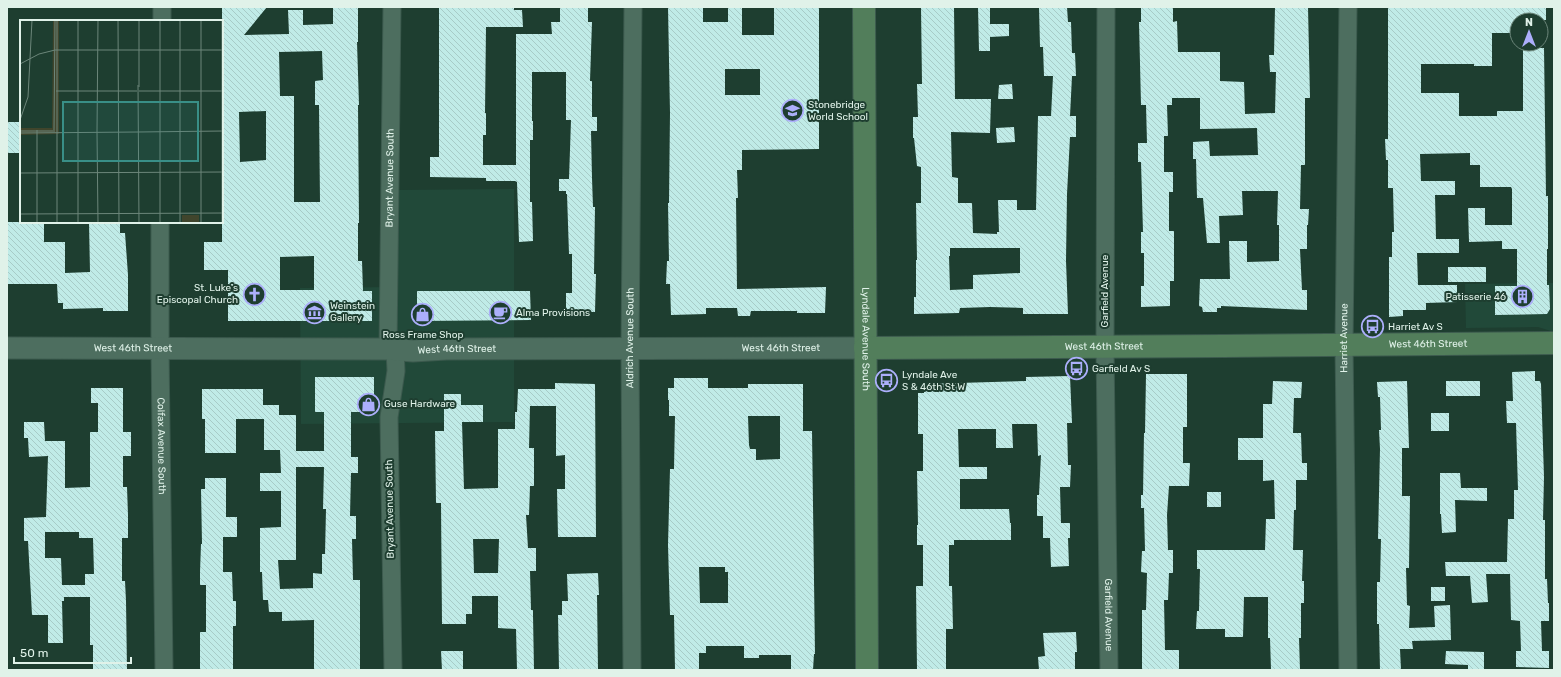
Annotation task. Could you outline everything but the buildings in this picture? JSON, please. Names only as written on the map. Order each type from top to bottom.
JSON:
[{"type":"main road","name":"Lyndale Avenue South","points":[[864,7],[867,670]]},
{"type":"main road","name":"West 46th Street","points":[[865,348],[1554,343]]},
{"type":"street","points":[[162,7],[162,20]]},
{"type":"street","name":"Bryant Avenue South","points":[[392,7],[392,349],[396,371],[389,417],[393,670]]},
{"type":"street","name":"Aldrich Avenue South","points":[[632,670],[630,349],[633,7]]},
{"type":"street","name":"Garfield Avenue","points":[[1106,7],[1105,347],[1109,670]]},
{"type":"street","name":"Harriet Avenue","points":[[1348,7],[1344,345],[1348,670]]},
{"type":"street","name":"Colfax Avenue South","points":[[160,223],[164,670]]},
{"type":"street","name":"West 46th Street","points":[[7,348],[392,349],[413,351],[446,349],[865,348]]},
{"type":"shaded area","points":[[514,189],[514,422],[301,424],[300,288],[398,287],[398,190]]},
{"type":"shaded area","points":[[1554,283],[1554,332],[1538,327],[1466,328],[1465,284]]},
{"type":"place","name":"Stonebridge World School","points":[[793,111]]},
{"type":"place","name":"St. Luke's Episcopal Church","points":[[254,294]]},
{"type":"place","name":"Patisserie 46","points":[[1522,297]]},
{"type":"place","name":"Weinstein Gallery","points":[[315,312]]},
{"type":"place","name":"Alma Provisions","points":[[500,313]]},
{"type":"place","name":"Ross Frame Shop","points":[[423,315]]},
{"type":"place","name":"Harriet Av S","points":[[1372,327]]},
{"type":"place","name":"Garfield Av S","points":[[1076,369]]},
{"type":"place","name":"Lyndale Ave S & 46th St W","points":[[887,381]]},
{"type":"place","name":"Guse Hardware","points":[[368,404]]}]
